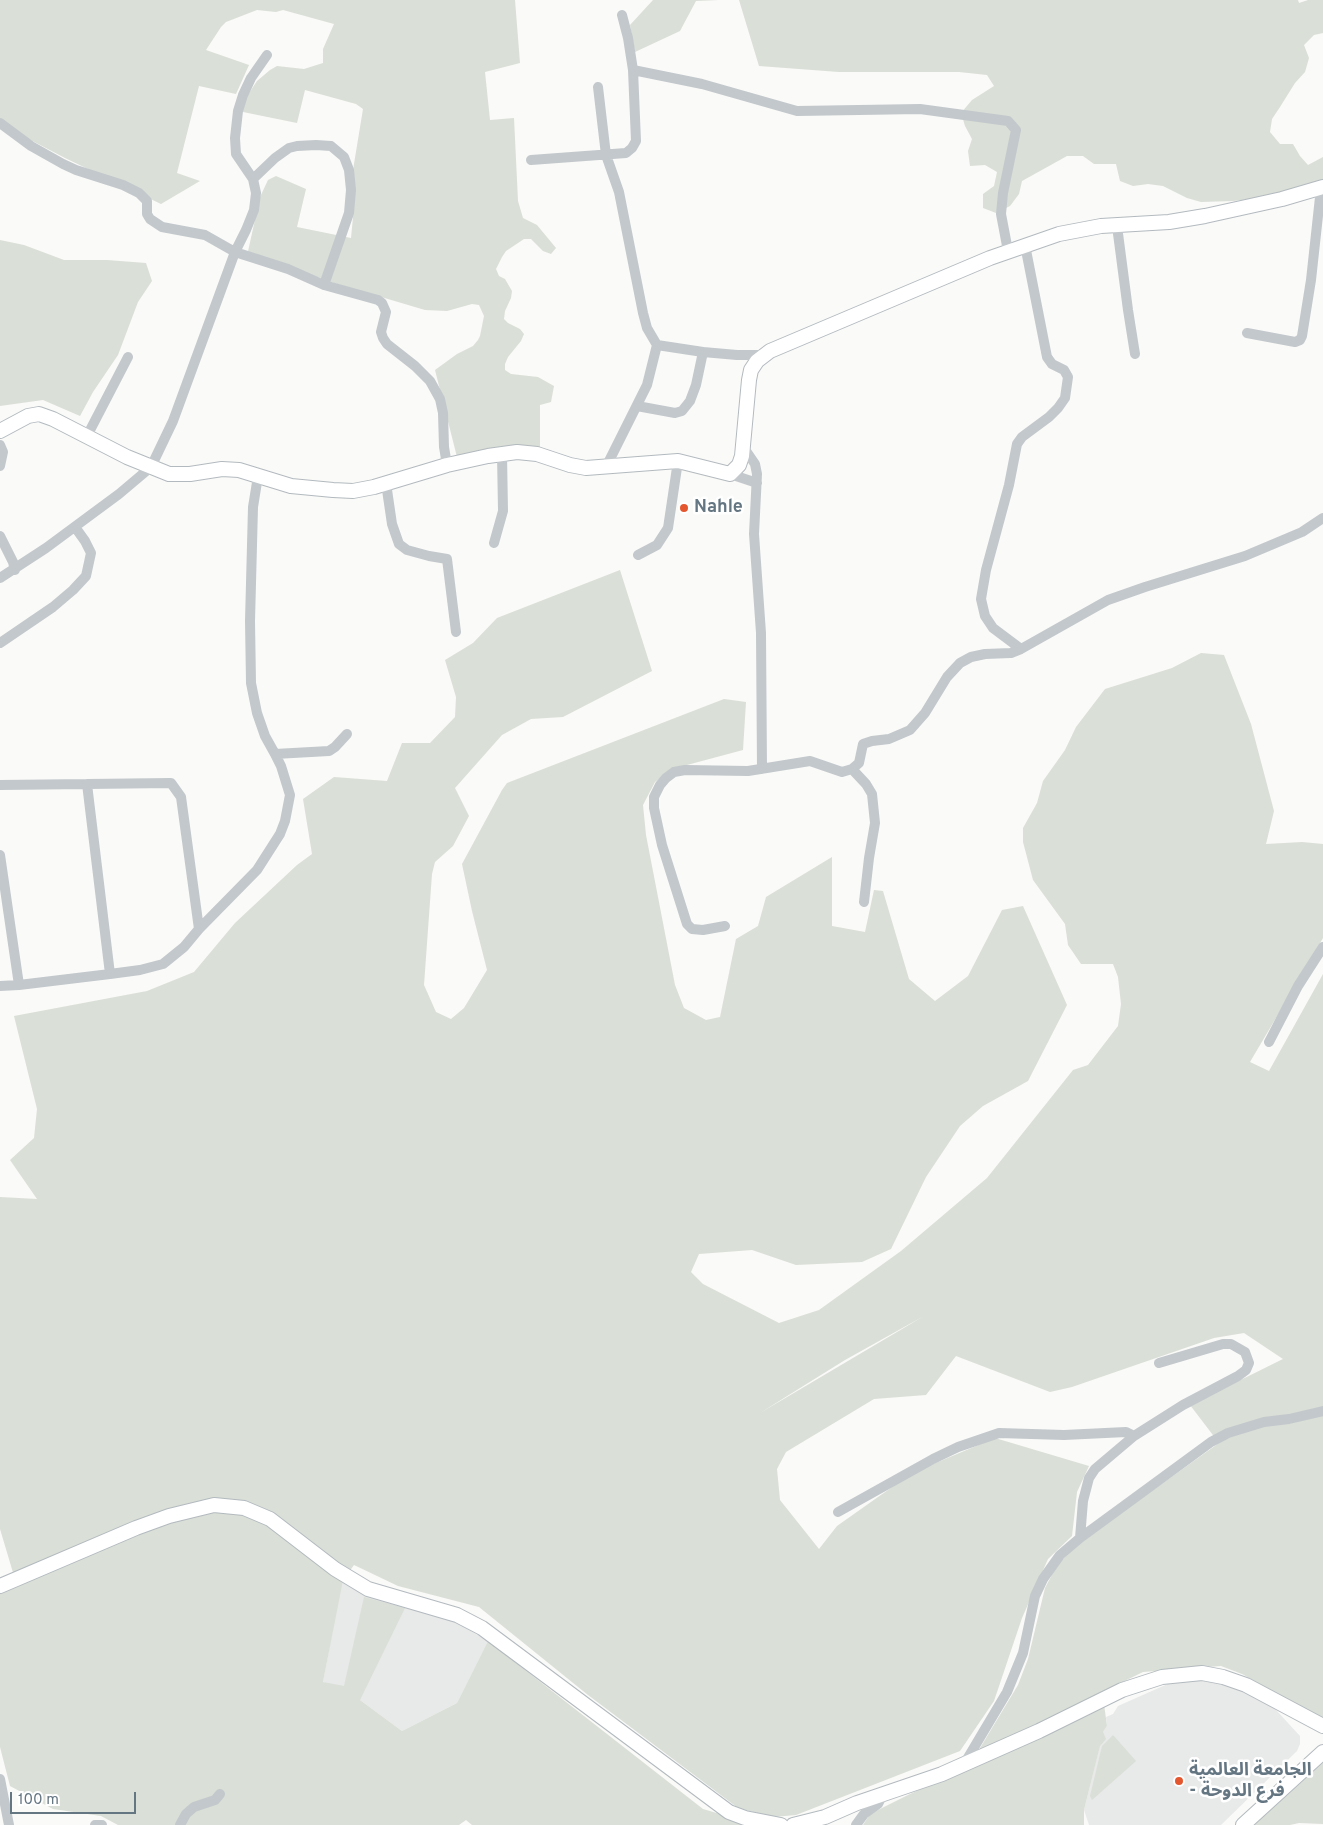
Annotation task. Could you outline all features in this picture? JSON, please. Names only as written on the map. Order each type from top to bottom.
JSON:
[{"type":"street","points":[[531,160],[626,153],[632,148],[636,141],[633,70],[622,15]]},
{"type":"street","points":[[0,578],[15,570],[120,494],[151,467],[173,421],[235,252],[254,210],[256,193],[253,179],[236,154],[235,138],[238,111],[243,95],[251,78],[267,55]]},
{"type":"street","points":[[633,70],[702,84],[797,111],[920,110],[1008,121],[1016,130],[1001,214],[1008,251]]},
{"type":"street","points":[[598,86],[606,154],[619,192],[647,328],[657,345],[647,385],[607,465]]},
{"type":"street","points":[[0,123],[31,146],[63,164],[139,193],[147,201],[147,214],[154,223],[162,227],[205,235],[235,252],[288,268],[324,285],[378,300],[385,306],[386,318],[382,332],[383,338],[387,344],[415,366],[430,381],[440,399],[443,413],[444,447],[447,465]]},
{"type":"street","points":[[253,179],[275,158],[289,148],[297,146],[331,146],[344,157],[349,170],[351,190],[349,213],[324,285]]},
{"type":"street","points":[[657,345],[703,352],[762,355],[1008,251],[1059,234],[1084,228],[1169,222],[1215,214],[1282,200],[1322,188],[1311,280],[1300,340],[1295,342],[1247,333]]},
{"type":"street","points":[[1117,226],[1135,354]]},
{"type":"street","points":[[1021,649],[993,628],[985,616],[981,599],[986,570],[1009,485],[1017,444],[1022,437],[1058,408],[1065,398],[1068,377],[1064,370],[1052,364],[1046,358],[1025,245]]},
{"type":"street","points":[[637,406],[675,413],[682,410],[690,400],[696,385],[703,352]]},
{"type":"street","points":[[730,474],[739,465],[744,448],[749,380],[751,370],[762,355]]},
{"type":"street","points":[[87,436],[128,357]]},
{"type":"street","points":[[0,431],[28,416],[39,414],[169,474],[190,474],[222,469],[239,470],[291,486],[333,490],[353,491],[447,465],[517,452],[531,453],[586,468],[678,461],[757,483]]},
{"type":"street","points":[[0,445],[3,452],[0,466]]},
{"type":"street","points":[[744,448],[755,464],[757,483],[754,534],[762,633],[762,769]]},
{"type":"street","points":[[494,544],[503,511],[502,454]]},
{"type":"street","points":[[638,555],[657,545],[668,528],[678,461]]},
{"type":"street","points":[[0,986],[140,970],[163,964],[184,948],[199,928],[257,870],[280,834],[285,821],[290,795],[282,766],[265,736],[257,713],[252,697],[250,669],[253,508],[258,476]]},
{"type":"street","points":[[386,483],[392,524],[400,544],[407,550],[429,556],[447,558],[456,632]]},
{"type":"street","points":[[725,926],[703,930],[692,929],[687,924],[657,825],[654,808],[654,797],[660,785],[674,772],[685,770],[727,772],[762,769],[810,761],[842,772],[852,769],[859,764],[863,744],[872,741],[889,740],[910,730],[918,722],[947,677],[960,663],[971,657],[985,654],[1010,653],[1021,649],[1108,600],[1245,556],[1302,532],[1323,518]]},
{"type":"street","points":[[0,642],[53,606],[73,590],[86,576],[91,553],[75,527]]},
{"type":"street","points":[[0,536],[15,570]]},
{"type":"street","points":[[275,754],[329,751],[336,747],[348,734]]},
{"type":"street","points":[[852,769],[866,784],[872,794],[875,823],[866,873],[864,902]]},
{"type":"street","points":[[0,785],[171,783],[181,796],[199,928]]},
{"type":"street","points":[[87,784],[110,974]]},
{"type":"street","points":[[0,855],[19,985]]},
{"type":"street","points":[[1270,1042],[1298,986],[1323,947]]},
{"type":"street","points":[[1080,1538],[1083,1501],[1089,1478],[1095,1469],[1134,1436],[1183,1405],[1238,1376],[1246,1370],[1249,1363],[1245,1352],[1231,1344],[1223,1344],[1159,1363]]},
{"type":"street","points":[[963,1766],[1010,1685],[1023,1653],[1035,1596],[1043,1579],[1056,1560],[1080,1538],[1140,1496],[1210,1442],[1228,1433],[1264,1422],[1289,1419],[1323,1411]]},
{"type":"street","points":[[838,1512],[933,1459],[966,1444],[999,1433],[1083,1435],[1126,1432],[1134,1436]]},
{"type":"street","points":[[0,1586],[23,1578],[136,1528],[169,1516],[214,1506],[244,1508],[270,1519],[321,1559],[368,1589],[457,1616],[482,1628],[729,1812],[744,1818],[781,1825]]},
{"type":"street","points":[[793,1825],[826,1821],[882,1794],[916,1784],[963,1766],[1122,1690],[1162,1677],[1202,1673],[1223,1677],[1246,1685],[1323,1726]]},
{"type":"street","points":[[1243,1825],[1323,1752]]},
{"type":"street","points":[[0,1779],[9,1825]]},
{"type":"street","points":[[180,1825],[186,1814],[194,1807],[215,1800],[220,1794]]},
{"type":"street","points":[[856,1825],[864,1814],[878,1804],[882,1794]]},
{"type":"street","points":[[95,1825],[102,1825]]},
{"type":"shaded area","points":[[0,0],[515,0],[520,63],[485,72],[490,120],[514,118],[518,201],[523,218],[537,225],[556,248],[551,254],[543,251],[531,239],[524,239],[506,251],[496,269],[499,276],[505,279],[512,291],[504,319],[520,329],[524,334],[521,341],[508,357],[505,370],[511,374],[538,377],[554,386],[551,402],[540,405],[540,448],[457,457],[435,370],[457,354],[473,346],[478,340],[484,316],[479,305],[472,304],[447,311],[425,310],[334,283],[275,262],[247,256],[260,197],[268,180],[276,176],[306,189],[297,227],[351,238],[354,207],[353,170],[363,109],[356,104],[305,90],[297,123],[243,112],[241,105],[257,81],[277,66],[304,69],[323,63],[323,49],[334,24],[283,10],[276,12],[257,10],[226,22],[221,27],[206,50],[249,65],[236,94],[199,86],[177,173],[200,181],[161,204],[65,158],[0,124]]},
{"type":"shaded area","points":[[653,0],[719,0],[696,1],[680,31],[635,52],[630,25]]},
{"type":"shaded area","points":[[739,0],[1298,0],[1299,3],[1308,0],[1323,0],[1323,33],[1314,35],[1304,45],[1309,58],[1305,72],[1295,83],[1272,119],[1270,132],[1280,144],[1293,144],[1308,165],[1323,157],[1323,183],[1268,197],[1201,202],[1187,198],[1163,186],[1148,184],[1133,186],[1120,181],[1116,164],[1094,164],[1083,156],[1067,156],[1022,181],[1019,194],[1010,206],[996,213],[983,208],[983,194],[994,186],[997,172],[985,165],[970,166],[968,151],[972,139],[961,113],[972,100],[994,86],[987,75],[959,72],[839,72],[759,66]]},
{"type":"shaded area","points":[[0,240],[24,245],[64,260],[107,260],[146,263],[152,281],[138,302],[118,355],[93,392],[80,416],[43,400],[0,406]]},
{"type":"shaded area","points":[[620,570],[652,671],[563,717],[531,719],[502,735],[455,788],[469,816],[453,846],[435,862],[432,874],[424,985],[436,1012],[451,1019],[464,1008],[487,970],[462,864],[507,783],[724,699],[746,702],[743,750],[672,769],[655,782],[643,805],[646,835],[675,985],[684,1008],[706,1020],[720,1017],[736,939],[758,926],[766,897],[832,857],[832,926],[865,932],[874,890],[883,891],[909,979],[935,1001],[968,976],[1002,910],[1023,906],[1067,1005],[1028,1081],[983,1106],[960,1126],[926,1177],[891,1249],[862,1262],[796,1265],[752,1250],[699,1254],[691,1272],[703,1284],[779,1323],[819,1310],[901,1251],[987,1178],[1073,1070],[1088,1065],[1118,1026],[1121,1004],[1118,977],[1113,964],[1081,964],[1068,945],[1065,924],[1033,880],[1023,842],[1023,828],[1037,803],[1043,781],[1065,750],[1076,727],[1105,689],[1172,668],[1201,653],[1224,655],[1251,724],[1274,811],[1266,844],[1302,842],[1323,844],[1323,938],[1250,1062],[1269,1071],[1323,974],[1323,1719],[1242,1674],[1221,1666],[1143,1672],[977,1753],[1018,1685],[1028,1659],[1045,1588],[1056,1567],[1071,1550],[1086,1538],[1219,1443],[1190,1405],[1283,1359],[1244,1333],[1214,1338],[1072,1387],[1050,1392],[956,1356],[926,1395],[874,1399],[786,1452],[777,1469],[780,1500],[819,1549],[837,1526],[912,1473],[995,1438],[1089,1466],[1077,1492],[1072,1536],[1048,1559],[1022,1618],[994,1701],[960,1751],[796,1815],[773,1817],[738,1808],[588,1695],[479,1607],[398,1586],[354,1565],[343,1580],[323,1682],[344,1686],[364,1597],[405,1608],[360,1700],[402,1731],[457,1703],[488,1641],[703,1809],[757,1825],[472,1825],[466,1820],[459,1825],[118,1825],[101,1816],[53,1809],[10,1786],[0,1747],[0,1592],[17,1586],[0,1529],[0,1197],[37,1199],[10,1160],[34,1138],[37,1109],[14,1016],[147,991],[194,972],[235,923],[297,865],[312,854],[303,799],[334,777],[387,781],[402,743],[430,743],[455,717],[456,697],[445,660],[473,643],[497,618]],"holes":[[[924,1316],[760,1413],[845,1360]]]},
{"type":"shaded area","points":[[342,1580],[445,1616],[488,1641],[457,1703],[402,1731],[360,1700],[323,1682]]},
{"type":"shaded area","name":"الجامعة العالمية - فرع الدوحة","points":[[1202,1678],[1224,1681],[1266,1699],[1300,1736],[1300,1744],[1297,1751],[1221,1825],[1089,1825],[1084,1810],[1103,1732],[1107,1726],[1106,1717],[1113,1714],[1118,1706],[1179,1679]]},
{"type":"shaded area","points":[[1104,1704],[1107,1726],[1103,1732],[1106,1739],[1100,1746],[1084,1810],[1084,1825],[863,1825],[870,1814]]},
{"type":"shaded area","points":[[1113,1735],[1136,1761],[1092,1800],[1090,1796],[1102,1746]]},
{"type":"shaded area","points":[[1323,1762],[1323,1824],[1250,1825]]},
{"type":"place","name":"Nahle","points":[[684,508]]},
{"type":"place","name":"الجامعة العالمية - فرع الدوحة","points":[[1179,1781]]}]
